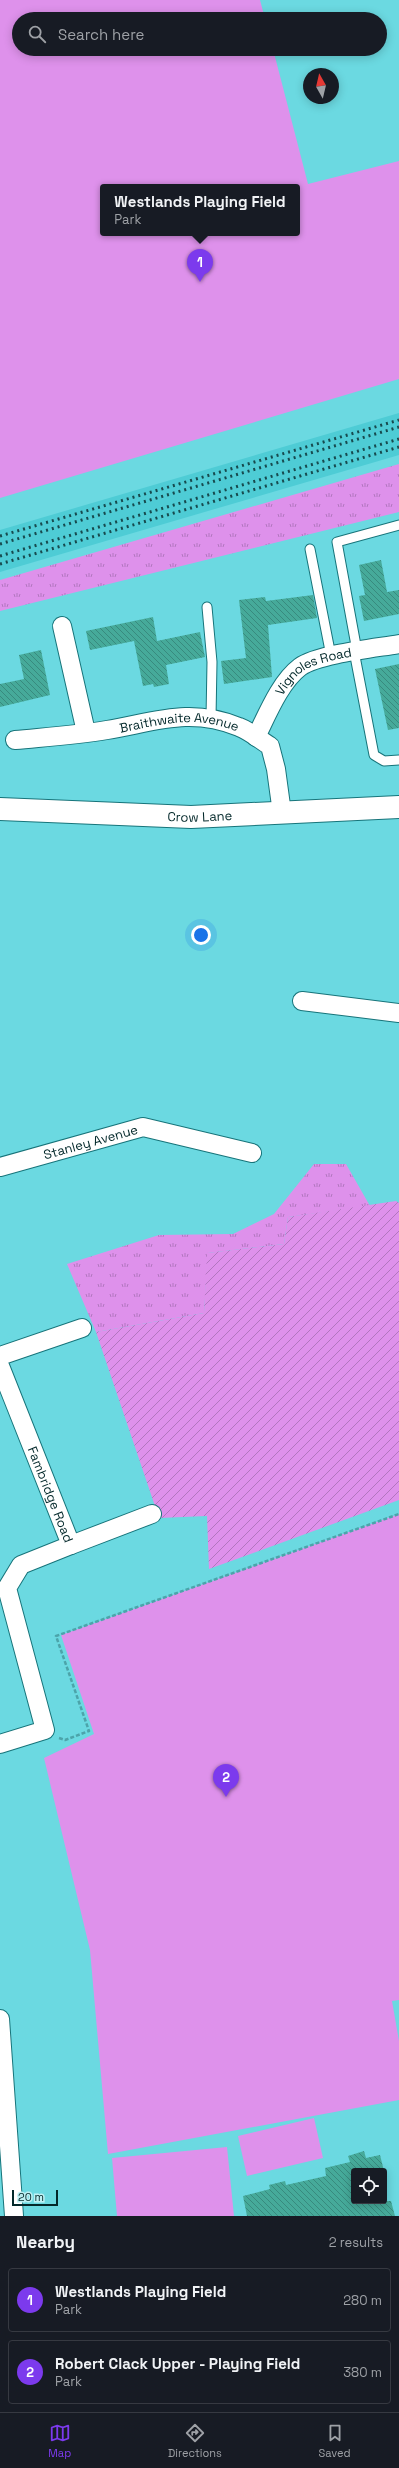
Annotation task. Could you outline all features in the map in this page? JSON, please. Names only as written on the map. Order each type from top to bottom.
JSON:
[{"type":"street","points":[[62,626],[86,732]]},
{"type":"street","name":"Vignoles Road","points":[[256,737],[277,695],[301,667],[331,656],[399,644]]},
{"type":"street","name":"Braithwaite Avenue","points":[[15,740],[86,732],[194,715],[211,718],[240,727],[270,746],[276,769],[282,813]]},
{"type":"street","name":"Crow Lane","points":[[0,809],[191,817],[399,807]]},
{"type":"street","points":[[302,1001],[399,1013]]},
{"type":"street","name":"Stanley Avenue","points":[[0,1167],[144,1127],[252,1153]]},
{"type":"street","points":[[0,1356],[82,1328]]},
{"type":"street","name":"Fambridge Road","points":[[0,1366],[71,1545],[21,1565],[7,1588],[45,1730]]},
{"type":"street","points":[[71,1545],[152,1514]]},
{"type":"street","points":[[0,1744],[45,1730]]},
{"type":"street","points":[[0,2019],[2,2067],[14,2216]]},
{"type":"lane","points":[[399,525],[337,542],[374,755],[384,761],[399,760]]},
{"type":"lane","points":[[310,549],[331,656]]},
{"type":"lane","points":[[207,607],[212,670],[211,718]]},
{"type":"path","points":[[45,1730],[65,1740],[89,1732],[56,1636],[399,1514]]},
{"type":"shaded area","points":[[399,413],[399,455],[0,572],[0,530]]},
{"type":"green space","points":[[0,0],[260,0],[263,12],[12,12],[12,56],[275,56],[308,184],[399,161],[399,379],[0,498]]},
{"type":"green space","points":[[399,464],[399,512],[0,611],[0,580]]},
{"type":"green space","points":[[314,1164],[346,1164],[370,1206],[288,1217],[284,1244],[208,1253],[204,1313],[96,1332],[67,1264],[159,1235],[233,1234],[274,1214]]},
{"type":"green space","points":[[396,1201],[399,1203],[399,1500],[209,1569],[207,1516],[159,1518],[96,1332],[204,1313],[207,1253],[284,1244],[288,1217]]},
{"type":"green space","points":[[399,1514],[399,2000],[392,2001],[399,2041],[399,2100],[108,2154],[90,1950],[44,1758],[94,1734],[61,1635]]},
{"type":"green space","points":[[314,2118],[323,2158],[247,2176],[238,2136]]},
{"type":"green space","points":[[227,2147],[234,2216],[117,2216],[112,2158]]},
{"type":"building","points":[[381,560],[387,592],[399,590],[399,614],[364,621],[359,596],[365,595],[359,565]]},
{"type":"building","points":[[313,595],[317,618],[268,625],[272,677],[224,684],[221,661],[246,658],[239,600],[265,597],[266,601]]},
{"type":"building","points":[[153,617],[157,641],[200,632],[205,657],[166,665],[169,684],[154,687],[153,684],[143,686],[134,641],[90,650],[86,631]]},
{"type":"building","points":[[41,650],[50,695],[0,707],[0,684],[24,679],[19,655]]},
{"type":"building","points":[[399,664],[399,728],[388,730],[375,669]]},
{"type":"building","points":[[364,2151],[366,2158],[380,2155],[383,2168],[351,2168],[351,2204],[387,2204],[387,2201],[391,2201],[395,2216],[247,2216],[243,2196],[270,2189],[269,2185],[285,2181],[286,2185],[326,2176],[325,2168],[350,2162],[348,2156]]},
{"type":"railway","points":[[0,536],[399,420]]},
{"type":"railway","points":[[0,544],[399,427]]},
{"type":"railway","points":[[0,556],[399,439]]},
{"type":"railway","points":[[0,564],[399,447]]},
{"type":"place","name":"Westlands Playing Field","points":[[200,282]]},
{"type":"place","name":"Robert Clack Upper - Playing Field","points":[[226,1797]]}]
